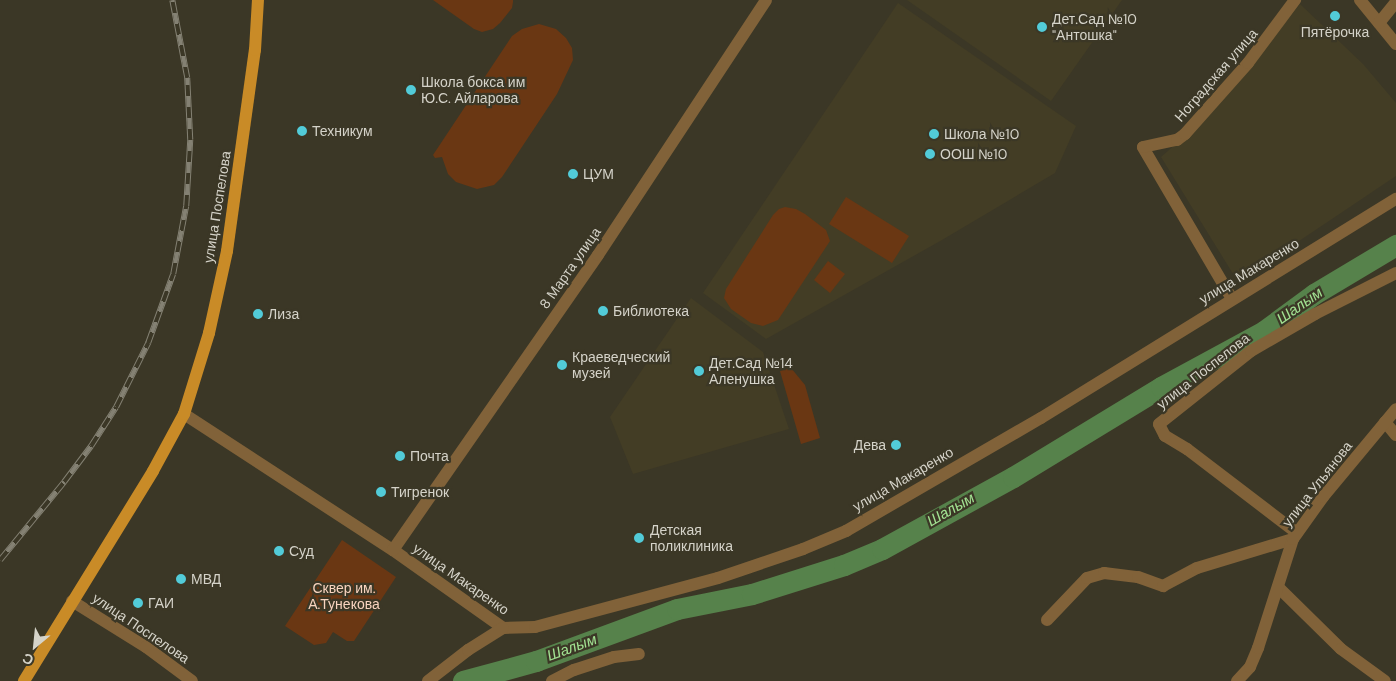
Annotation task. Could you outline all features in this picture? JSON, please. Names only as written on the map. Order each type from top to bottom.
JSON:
[{"type":"main road","name":"улица Поспелова","points":[[24,681],[153,472],[184,414],[208,333],[227,251],[255,50],[258,0]]},
{"type":"street","name":"8 Марта улица","points":[[394,550],[603,247],[766,0]]},
{"type":"street","name":"Ноградская улица","points":[[1232,300],[1143,147],[1177,140],[1185,134],[1248,63],[1295,0]]},
{"type":"street","points":[[1360,0],[1396,44]]},
{"type":"street","points":[[1379,23],[1396,2]]},
{"type":"street","name":"улица Макаренко","points":[[394,550],[504,628],[535,627],[718,578],[803,549],[846,530],[1041,418],[1396,199]]},
{"type":"street","name":"улица Поспелова","points":[[1295,536],[1187,449],[1165,436],[1159,424],[1251,352],[1315,314],[1396,273]]},
{"type":"street","name":"улица Ульянова","points":[[1243,676],[1258,648],[1295,536],[1322,497],[1396,409]]},
{"type":"street","points":[[184,414],[394,550]]},
{"type":"street","points":[[1385,422],[1396,435]]},
{"type":"street","points":[[1047,620],[1088,578],[1104,573],[1138,577],[1163,586],[1197,568],[1295,536]]},
{"type":"street","points":[[1278,587],[1341,648],[1385,681]]},
{"type":"street","name":"улица Поспелова","points":[[72,601],[146,648],[192,681]]},
{"type":"street","points":[[428,681],[468,650],[504,628]]},
{"type":"street","points":[[552,681],[574,670],[614,656],[638,654]]},
{"type":"shaded area","points":[[907,0],[1122,0],[1051,101]]},
{"type":"shaded area","name":"ООШ №10","points":[[898,3],[1076,126],[1055,173],[942,240],[766,339],[703,293]]},
{"type":"shaded area","points":[[1300,4],[1363,64],[1396,103],[1396,176],[1238,282],[1161,157],[1215,109]]},
{"type":"shaded area","points":[[691,298],[763,352],[789,429],[633,474],[610,417]]},
{"type":"green space","points":[[433,0],[513,0],[513,2],[512,8],[500,23],[493,29],[482,32],[474,29]]},
{"type":"green space","points":[[539,24],[556,29],[566,38],[572,48],[573,60],[557,94],[502,177],[494,185],[477,189],[456,182],[448,174],[442,157],[435,158],[433,155],[512,36],[522,29]]},
{"type":"green space","points":[[846,197],[909,236],[892,263],[829,224]]},
{"type":"green space","points":[[785,207],[796,209],[805,214],[826,230],[830,241],[778,320],[763,326],[751,323],[731,309],[724,298],[726,289],[773,215],[779,209]]},
{"type":"green space","points":[[828,261],[845,274],[830,293],[814,280]]},
{"type":"green space","points":[[791,368],[805,385],[820,438],[801,444],[780,371]]},
{"type":"green space","name":"Сквер им. А.Тунекова","points":[[342,540],[396,577],[354,641],[347,641],[333,632],[326,643],[314,645],[285,626]]},
{"type":"waterway","name":"Шалым","points":[[463,681],[536,661],[677,609],[752,594],[844,565],[882,549],[1013,477],[1161,387],[1264,331],[1314,294],[1396,245]]},
{"type":"railway","points":[[0,560],[64,482],[91,446],[116,407],[148,343],[173,274],[186,206],[190,140],[187,78],[172,0]]},
{"type":"place","name":"Пятёрочка","points":[[1335,16]]},
{"type":"place","name":"Дет.Сад №10 \"Антошка\"","points":[[1042,27]]},
{"type":"place","name":"Школа бокса им Ю.С. Айларова","points":[[411,90]]},
{"type":"place","name":"Техникум","points":[[302,131]]},
{"type":"place","name":"Школа №10","points":[[934,134]]},
{"type":"place","name":"ООШ №10","points":[[930,154]]},
{"type":"place","name":"ЦУМ","points":[[573,174]]},
{"type":"place","name":"Библиотека","points":[[603,311]]},
{"type":"place","name":"Лиза","points":[[258,314]]},
{"type":"place","name":"Краеведческий музей","points":[[562,365]]},
{"type":"place","name":"Дет.Сад №14 Аленушка","points":[[699,371]]},
{"type":"place","name":"Дева","points":[[896,445]]},
{"type":"place","name":"Почта","points":[[400,456]]},
{"type":"place","name":"Тигренок","points":[[381,492]]},
{"type":"place","name":"Детская поликлиника","points":[[639,538]]},
{"type":"place","name":"Суд","points":[[279,551]]},
{"type":"place","name":"МВД","points":[[181,579]]},
{"type":"place","name":"ГАИ","points":[[138,603]]}]
